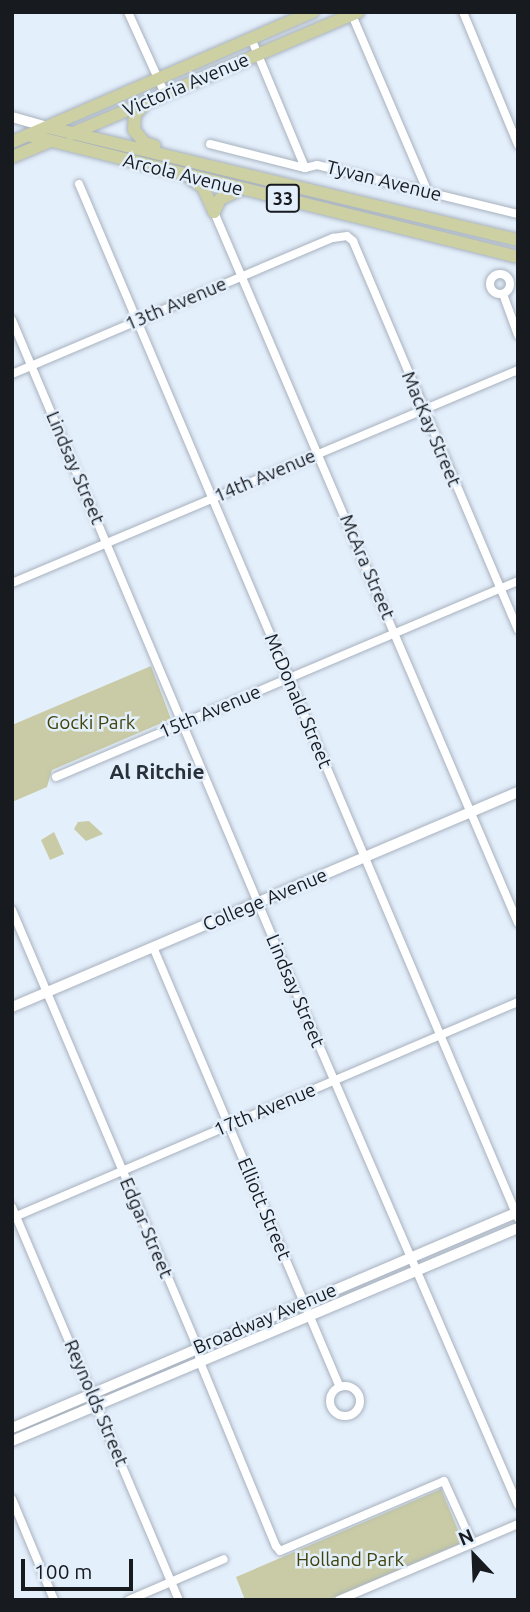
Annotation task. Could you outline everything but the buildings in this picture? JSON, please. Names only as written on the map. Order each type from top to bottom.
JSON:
[{"type":"main road","name":"Victoria Avenue","points":[[12,142],[313,12]]},
{"type":"main road","name":"Victoria Avenue","points":[[12,156],[72,134],[355,14]]},
{"type":"main road","points":[[160,96],[135,114],[134,130],[145,143],[205,162]]},
{"type":"main road","name":"Arcola Avenue","points":[[47,127],[205,162],[518,240]]},
{"type":"main road","name":"Arcola Avenue","points":[[28,135],[518,257]]},
{"type":"main road","points":[[188,177],[203,187],[214,212]]},
{"type":"main road","points":[[214,212],[225,195],[242,189]]},
{"type":"street","points":[[128,12],[158,79],[160,96]]},
{"type":"street","points":[[463,12],[518,145]]},
{"type":"street","points":[[355,14],[428,192]]},
{"type":"street","points":[[251,38],[305,168]]},
{"type":"street","name":"Arcola Avenue","points":[[12,117],[47,127]]},
{"type":"street","name":"Arcola Avenue","points":[[12,132],[28,135]]},
{"type":"street","name":"Tyvan Avenue","points":[[210,144],[305,168],[317,165],[518,214]]},
{"type":"street","name":"McDonald Street","points":[[79,184],[517,1214]]},
{"type":"street","name":"McAra Street","points":[[214,212],[518,922]]},
{"type":"street","name":"13th Avenue","points":[[12,374],[340,235]]},
{"type":"street","name":"MacKay Street","points":[[340,235],[352,241],[422,410],[518,629]]},
{"type":"street","points":[[503,294],[518,335]]},
{"type":"street","name":"Lindsay Street","points":[[12,320],[333,1080],[518,1505]]},
{"type":"street","name":"14th Avenue","points":[[12,583],[518,370]]},
{"type":"street","name":"15th Avenue","points":[[56,777],[518,581]]},
{"type":"street","name":"College Avenue","points":[[12,1007],[518,792]]},
{"type":"street","name":"Edgar Street","points":[[12,911],[198,1348],[200,1362],[280,1552],[444,1480],[472,1543]]},
{"type":"street","name":"Elliott Street","points":[[153,947],[340,1387]]},
{"type":"street","name":"17th Avenue","points":[[14,1217],[518,1002]]},
{"type":"street","name":"Reynolds Street","points":[[12,1206],[14,1217],[179,1600]]},
{"type":"street","name":"Broadway Avenue","points":[[12,1441],[198,1348],[517,1214]]},
{"type":"street","name":"Broadway Avenue","points":[[12,1428],[200,1362],[518,1228]]},
{"type":"street","points":[[12,1499],[54,1600]]},
{"type":"street","points":[[339,1600],[518,1524]]},
{"type":"street","points":[[129,1600],[224,1559]]},
{"type":"green space","name":"Gocki Park","points":[[151,666],[171,719],[52,770],[47,787],[12,802],[12,725]]},
{"type":"green space","points":[[89,821],[103,834],[86,841],[74,829],[78,822]]},
{"type":"green space","points":[[54,832],[64,854],[50,860],[41,840]]},
{"type":"green space","name":"Holland Park","points":[[441,1489],[463,1542],[328,1600],[245,1600],[236,1577]]},
{"type":"district","name":"Al Ritchie","points":[[157,771]]}]
